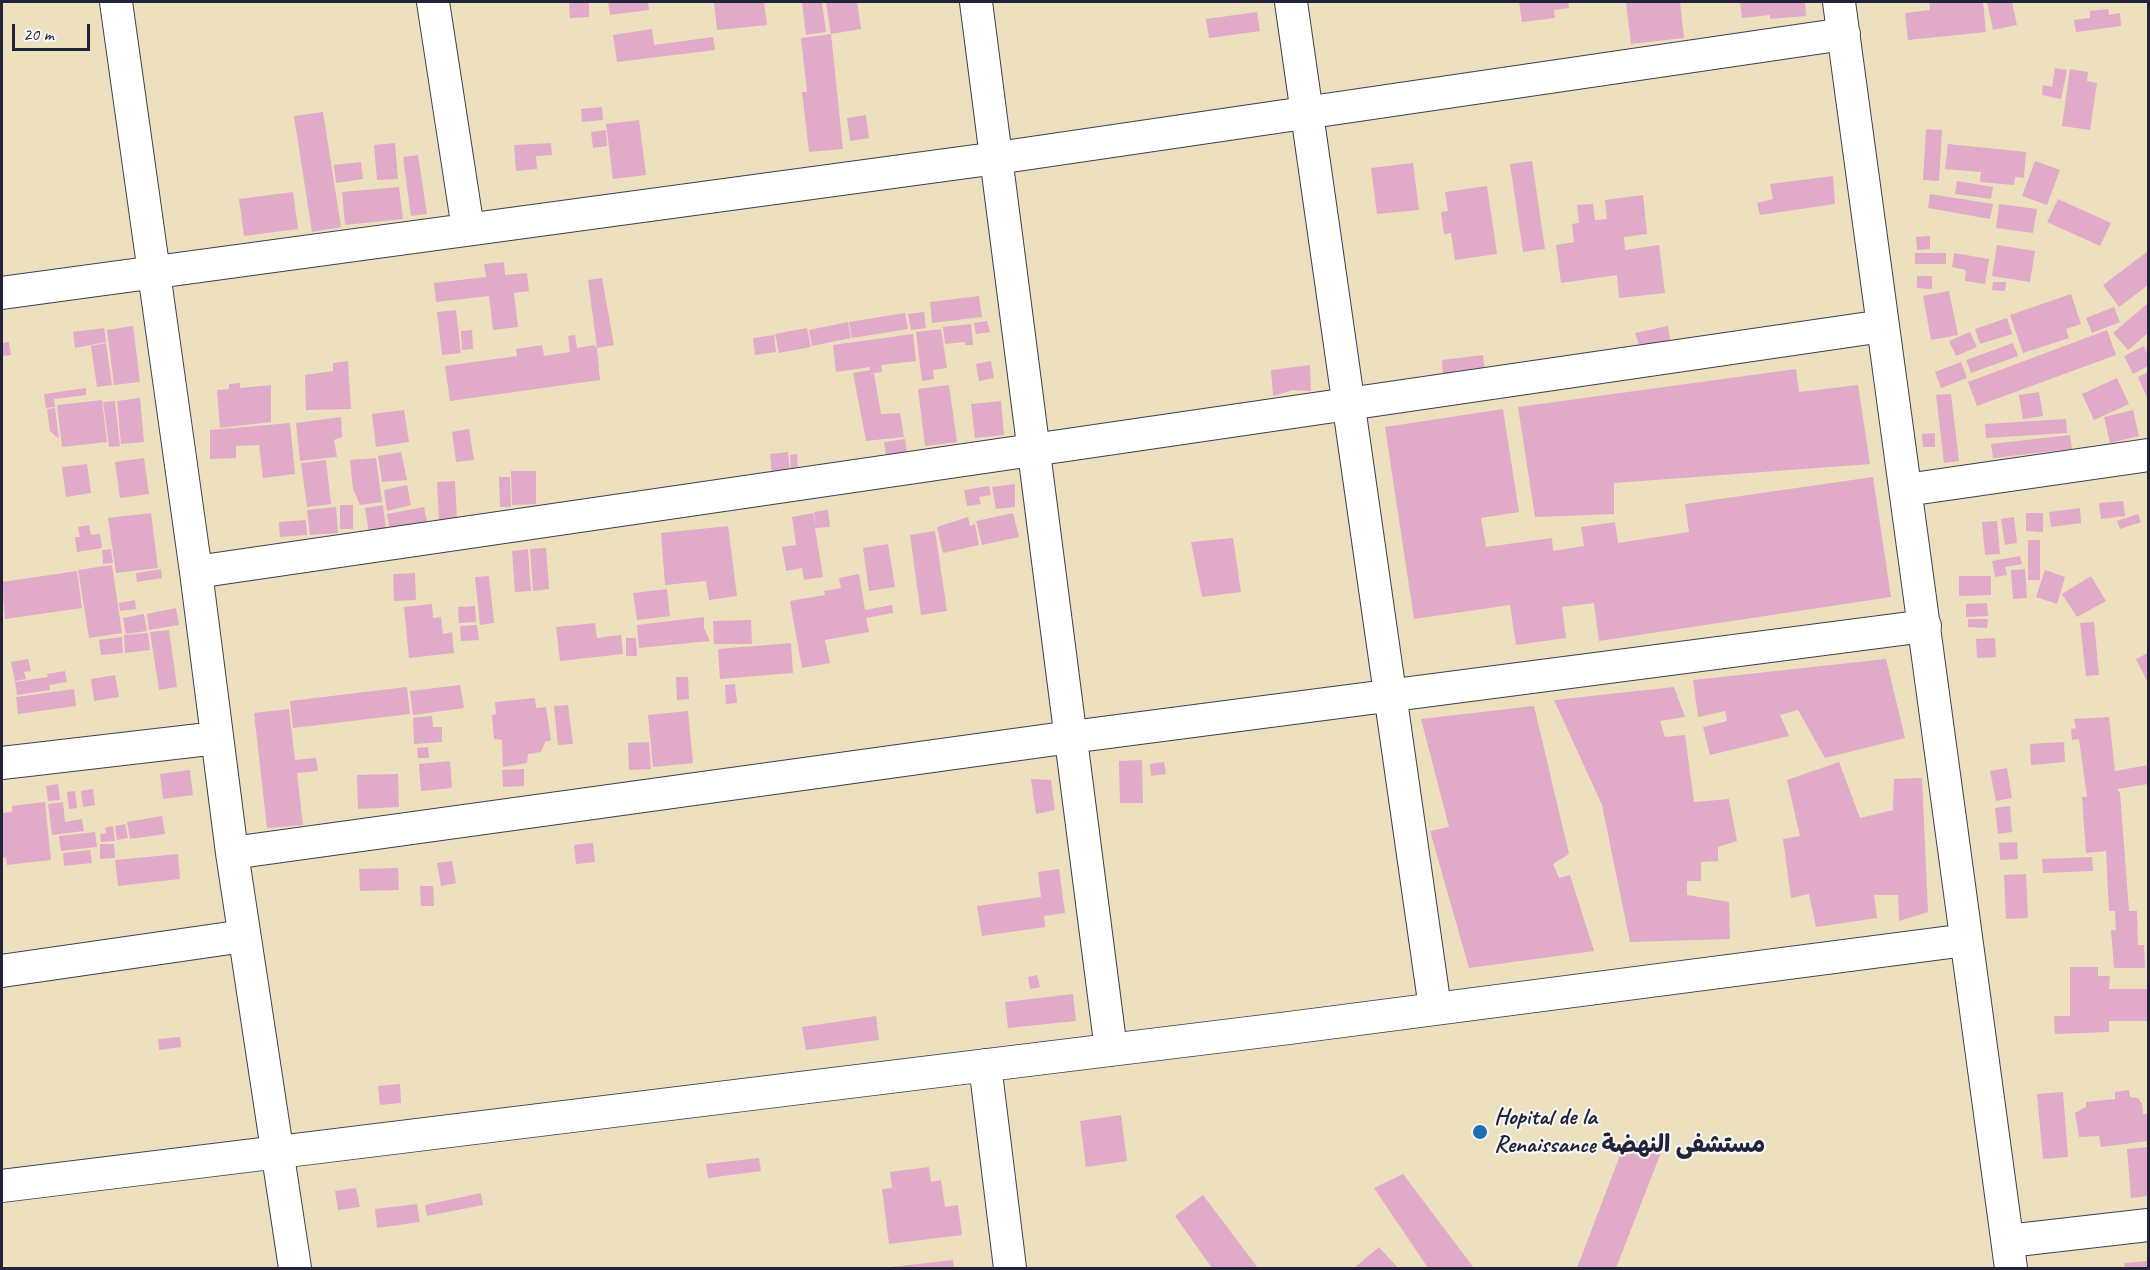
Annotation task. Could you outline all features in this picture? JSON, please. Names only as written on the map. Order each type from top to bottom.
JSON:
[{"type":"street","points":[[116,2],[196,572],[232,853],[294,1269]]},
{"type":"street","points":[[434,2],[468,228]]},
{"type":"street","points":[[976,2],[1111,1050]]},
{"type":"street","points":[[1291,2],[1435,1008]]},
{"type":"street","points":[[1839,2],[2010,1255],[2148,1225]]},
{"type":"street","points":[[2,293],[997,158],[1844,34]]},
{"type":"street","points":[[196,572],[1883,326]]},
{"type":"street","points":[[1906,490],[2148,455]]},
{"type":"street","points":[[232,853],[1071,737],[1925,626]]},
{"type":"street","points":[[2,763],[217,738]]},
{"type":"street","points":[[2,971],[244,936]]},
{"type":"street","points":[[2,1186],[1111,1050],[1966,940]]},
{"type":"street","points":[[984,1065],[1010,1269]]},
{"type":"building","points":[[569,2],[589,2],[589,17],[570,18]]},
{"type":"building","points":[[608,2],[648,2],[649,10],[610,15]]},
{"type":"building","points":[[714,2],[764,2],[767,25],[717,30]]},
{"type":"building","points":[[802,2],[822,2],[826,32],[806,35]]},
{"type":"building","points":[[826,2],[857,2],[861,29],[831,34]]},
{"type":"building","points":[[1519,2],[1568,2],[1569,8],[1554,10],[1555,18],[1522,22]]},
{"type":"building","points":[[1626,2],[1680,2],[1684,38],[1631,44]]},
{"type":"building","points":[[1740,2],[1805,2],[1806,16],[1770,19],[1770,15],[1742,18]]},
{"type":"building","points":[[1929,2],[1983,2],[1986,32],[1908,40],[1905,13],[1930,10]]},
{"type":"building","points":[[1987,2],[2012,2],[2017,25],[1993,30]]},
{"type":"building","points":[[2108,9],[2109,15],[2120,13],[2121,26],[2076,32],[2074,20],[2090,18],[2090,11]]},
{"type":"building","points":[[1257,12],[1260,31],[1209,38],[1206,19]]},
{"type":"building","points":[[652,29],[654,45],[713,37],[715,50],[617,62],[613,35]]},
{"type":"building","points":[[831,34],[843,149],[809,152],[802,92],[807,92],[801,38]]},
{"type":"building","points":[[2055,68],[2067,70],[2061,99],[2042,95],[2043,85],[2052,87]]},
{"type":"building","points":[[2070,69],[2088,72],[2087,81],[2097,83],[2090,130],[2062,126]]},
{"type":"building","points":[[602,107],[603,120],[582,122],[581,109]]},
{"type":"building","points":[[323,112],[341,227],[312,232],[294,116]]},
{"type":"building","points":[[866,115],[869,138],[850,141],[847,118]]},
{"type":"building","points":[[639,120],[646,175],[613,179],[606,124]]},
{"type":"building","points":[[1926,129],[1942,130],[1939,181],[1923,180]]},
{"type":"building","points":[[606,130],[607,146],[593,148],[591,132]]},
{"type":"building","points":[[395,143],[398,179],[377,180],[374,145]]},
{"type":"building","points":[[551,143],[552,155],[536,156],[537,169],[516,171],[514,145]]},
{"type":"building","points":[[1948,144],[2026,152],[2024,178],[2015,177],[2014,185],[1980,182],[1981,172],[1945,169]]},
{"type":"building","points":[[418,155],[427,214],[411,216],[403,157]]},
{"type":"building","points":[[1532,161],[1545,249],[1523,252],[1510,164]]},
{"type":"building","points":[[2035,161],[2060,170],[2047,205],[2022,196]]},
{"type":"building","points":[[361,162],[363,179],[336,183],[334,165]]},
{"type":"building","points":[[1413,163],[1419,210],[1377,214],[1371,168]]},
{"type":"building","points":[[1833,176],[1835,204],[1760,215],[1757,203],[1773,199],[1770,184]]},
{"type":"building","points":[[1957,181],[1993,187],[1991,199],[1955,194]]},
{"type":"building","points":[[1487,186],[1497,254],[1455,260],[1451,233],[1444,234],[1441,212],[1448,211],[1445,192]]},
{"type":"building","points":[[399,187],[403,219],[345,225],[342,192]]},
{"type":"building","points":[[293,192],[298,229],[244,236],[239,199]]},
{"type":"building","points":[[1930,194],[1993,204],[1990,219],[1928,208]]},
{"type":"building","points":[[1643,195],[1647,234],[1624,237],[1625,250],[1659,245],[1665,293],[1619,298],[1617,275],[1561,283],[1556,245],[1574,242],[1572,224],[1579,223],[1577,205],[1593,204],[1595,220],[1607,219],[1605,200]]},
{"type":"building","points":[[2058,199],[2111,223],[2100,246],[2047,222]]},
{"type":"building","points":[[1999,204],[2037,209],[2033,233],[1996,228]]},
{"type":"building","points":[[1930,236],[1930,249],[1917,250],[1916,237]]},
{"type":"building","points":[[1997,245],[2035,251],[2030,282],[1992,276]]},
{"type":"building","points":[[2148,251],[2148,285],[2119,307],[2103,285]]},
{"type":"building","points":[[1915,253],[1946,253],[1946,264],[1915,264]]},
{"type":"building","points":[[1954,253],[1989,259],[1985,284],[1965,281],[1966,270],[1952,267]]},
{"type":"building","points":[[504,262],[505,275],[527,273],[529,291],[514,293],[518,327],[493,330],[489,296],[436,302],[434,283],[486,277],[484,264]]},
{"type":"building","points":[[1917,276],[1932,276],[1932,289],[1917,288]]},
{"type":"building","points":[[602,278],[614,345],[597,348],[588,280]]},
{"type":"building","points":[[1993,282],[2006,282],[2005,291],[1992,290]]},
{"type":"building","points":[[1949,291],[1958,335],[1931,340],[1923,296]]},
{"type":"building","points":[[2071,294],[2081,324],[2066,329],[2069,338],[2023,353],[2010,315]]},
{"type":"building","points":[[979,296],[982,317],[932,323],[930,302]]},
{"type":"building","points":[[2148,303],[2148,333],[2128,350],[2113,333]]},
{"type":"building","points":[[2114,307],[2120,322],[2092,333],[2086,318]]},
{"type":"building","points":[[456,310],[461,353],[442,355],[437,312]]},
{"type":"building","points":[[924,312],[926,328],[911,330],[908,314]]},
{"type":"building","points":[[905,313],[908,329],[852,338],[849,322]]},
{"type":"building","points":[[2007,318],[2012,334],[1980,344],[1975,329]]},
{"type":"building","points":[[987,321],[990,332],[976,334],[974,323]]},
{"type":"building","points":[[848,322],[851,338],[812,346],[809,330]]},
{"type":"building","points":[[971,324],[973,345],[965,345],[965,342],[945,344],[943,327]]},
{"type":"building","points":[[133,326],[140,382],[114,385],[107,330]]},
{"type":"building","points":[[1668,326],[1671,346],[1641,351],[1635,333]]},
{"type":"building","points":[[104,328],[106,342],[75,348],[73,332]]},
{"type":"building","points":[[807,328],[811,347],[779,353],[775,334]]},
{"type":"building","points":[[941,329],[947,368],[933,370],[934,379],[922,381],[916,332]]},
{"type":"building","points":[[472,330],[473,349],[462,350],[461,331]]},
{"type":"building","points":[[2107,330],[2116,355],[1977,406],[1968,382]]},
{"type":"building","points":[[1970,332],[1977,347],[1956,356],[1949,341]]},
{"type":"building","points":[[913,334],[916,361],[881,365],[882,372],[870,374],[874,374],[881,414],[900,413],[904,437],[866,441],[853,373],[870,370],[870,367],[836,372],[833,345]]},
{"type":"building","points":[[575,335],[577,348],[594,345],[597,348],[600,380],[450,401],[445,366],[517,356],[516,349],[542,345],[544,356],[570,352],[568,336]]},
{"type":"building","points":[[774,335],[776,352],[755,355],[753,338]]},
{"type":"building","points":[[9,342],[11,355],[2,356],[2,343]]},
{"type":"building","points":[[106,343],[112,385],[97,387],[91,346]]},
{"type":"building","points":[[2013,343],[2018,356],[1971,373],[1966,360]]},
{"type":"building","points":[[2144,346],[2148,355],[2148,366],[2133,374],[2124,356]]},
{"type":"building","points":[[1483,355],[1485,372],[1443,379],[1442,360]]},
{"type":"building","points":[[348,361],[351,409],[306,410],[305,375],[333,371],[333,363]]},
{"type":"building","points":[[991,361],[994,378],[979,381],[976,364]]},
{"type":"building","points":[[1961,362],[1967,378],[1941,388],[1935,372]]},
{"type":"building","points":[[1310,365],[1311,391],[1293,390],[1273,396],[1271,370]]},
{"type":"building","points":[[1796,369],[1799,392],[1858,385],[1870,464],[1614,483],[1614,514],[1535,517],[1518,407]]},
{"type":"building","points":[[2148,372],[2148,400],[2138,377]]},
{"type":"building","points":[[2117,378],[2129,404],[2094,420],[2082,394]]},
{"type":"building","points":[[240,383],[240,388],[271,385],[271,422],[220,428],[217,390],[229,389],[229,384]]},
{"type":"building","points":[[949,385],[957,442],[925,446],[918,389]]},
{"type":"building","points":[[86,388],[86,395],[54,399],[55,407],[46,408],[44,394]]},
{"type":"building","points":[[2039,392],[2043,416],[2023,419],[2019,395]]},
{"type":"building","points":[[1951,394],[1959,461],[1944,463],[1936,395]]},
{"type":"building","points":[[140,398],[144,442],[121,444],[117,401]]},
{"type":"building","points":[[102,400],[107,442],[62,447],[57,405]]},
{"type":"building","points":[[115,401],[120,446],[109,447],[103,402]]},
{"type":"building","points":[[1001,401],[1004,435],[975,438],[971,404]]},
{"type":"building","points":[[55,408],[59,439],[50,431],[47,409]]},
{"type":"building","points":[[1503,409],[1519,512],[1481,518],[1486,547],[1552,538],[1553,551],[1584,546],[1581,527],[1615,522],[1618,543],[1689,532],[1685,504],[1873,477],[1891,597],[1599,641],[1594,603],[1562,607],[1566,638],[1516,645],[1510,605],[1414,619],[1385,427]]},
{"type":"building","points":[[404,410],[409,442],[376,447],[372,414]]},
{"type":"building","points":[[2133,410],[2139,436],[2110,443],[2104,417]]},
{"type":"building","points":[[341,417],[342,437],[334,440],[337,457],[300,461],[296,423]]},
{"type":"building","points":[[2066,419],[2067,433],[1986,438],[1985,424]]},
{"type":"building","points":[[290,423],[295,474],[263,478],[259,445],[236,446],[236,458],[210,459],[210,430]]},
{"type":"building","points":[[469,429],[474,460],[456,462],[452,432]]},
{"type":"building","points":[[1935,433],[1935,447],[1923,447],[1922,434]]},
{"type":"building","points":[[2070,435],[2072,449],[1993,458],[1991,444]]},
{"type":"building","points":[[905,439],[907,453],[886,456],[884,442]]},
{"type":"building","points":[[401,452],[407,480],[382,482],[378,456]]},
{"type":"building","points":[[788,452],[790,472],[772,474],[770,454]]},
{"type":"building","points":[[797,454],[798,469],[791,470],[790,455]]},
{"type":"building","points":[[144,458],[149,494],[120,498],[115,462]]},
{"type":"building","points":[[376,458],[382,502],[360,505],[353,489],[350,460]]},
{"type":"building","points":[[326,460],[331,504],[307,507],[301,463]]},
{"type":"building","points":[[87,464],[91,493],[66,497],[62,467]]},
{"type":"building","points":[[511,471],[536,471],[536,504],[512,505]]},
{"type":"building","points":[[499,477],[510,477],[511,507],[500,507]]},
{"type":"building","points":[[455,481],[457,519],[439,521],[437,482]]},
{"type":"building","points":[[1015,484],[1015,507],[996,509],[992,487]]},
{"type":"building","points":[[407,485],[411,505],[387,511],[384,490]]},
{"type":"building","points":[[989,486],[991,495],[979,497],[981,504],[967,506],[964,490]]},
{"type":"building","points":[[2123,501],[2125,516],[2101,519],[2099,503]]},
{"type":"building","points":[[340,505],[353,505],[353,529],[340,529]]},
{"type":"building","points":[[383,505],[386,530],[369,533],[365,508]]},
{"type":"building","points":[[336,507],[338,533],[310,535],[307,510]]},
{"type":"building","points":[[424,507],[428,526],[390,531],[387,514]]},
{"type":"building","points":[[2080,508],[2081,523],[2051,527],[2049,512]]},
{"type":"building","points":[[828,510],[830,527],[815,528],[823,577],[804,580],[802,568],[786,571],[782,547],[796,545],[792,517],[813,513],[816,524],[814,512]]},
{"type":"building","points":[[151,513],[158,568],[116,573],[108,518]]},
{"type":"building","points":[[1013,513],[1019,537],[982,545],[976,521]]},
{"type":"building","points":[[2026,513],[2043,513],[2043,532],[2026,531]]},
{"type":"building","points":[[2138,514],[2141,522],[2120,529],[2117,521]]},
{"type":"building","points":[[968,517],[970,526],[975,524],[979,545],[943,553],[937,527]]},
{"type":"building","points":[[2014,517],[2017,543],[2005,545],[2001,519]]},
{"type":"building","points":[[306,520],[307,535],[280,537],[279,522]]},
{"type":"building","points":[[1997,521],[2000,554],[1985,555],[1982,522]]},
{"type":"building","points":[[89,525],[91,535],[100,534],[102,548],[77,552],[75,537],[80,537],[78,527]]},
{"type":"building","points":[[728,526],[737,596],[709,600],[706,581],[665,585],[661,533]]},
{"type":"building","points":[[935,531],[947,611],[921,615],[910,535]]},
{"type":"building","points":[[1233,538],[1241,592],[1202,597],[1191,542]]},
{"type":"building","points":[[2028,540],[2040,540],[2040,580],[2028,580]]},
{"type":"building","points":[[888,544],[895,587],[869,591],[863,548]]},
{"type":"building","points":[[546,548],[549,589],[533,591],[530,549]]},
{"type":"building","points":[[111,549],[113,563],[103,564],[102,550]]},
{"type":"building","points":[[528,549],[531,591],[515,592],[512,551]]},
{"type":"building","points":[[2020,556],[2022,564],[2005,567],[2007,575],[1995,577],[1992,561]]},
{"type":"building","points":[[112,565],[122,633],[89,638],[78,570]]},
{"type":"building","points":[[161,569],[162,578],[137,582],[136,573]]},
{"type":"building","points":[[2025,569],[2027,598],[2013,599],[2011,570]]},
{"type":"building","points":[[2045,570],[2065,577],[2057,604],[2036,597]]},
{"type":"building","points":[[77,571],[82,608],[5,619],[2,582]]},
{"type":"building","points":[[415,573],[416,600],[394,601],[393,574]]},
{"type":"building","points":[[859,574],[865,610],[892,605],[893,613],[866,618],[869,632],[825,640],[830,663],[802,668],[790,601],[825,595],[824,591],[841,588],[839,578]]},
{"type":"building","points":[[489,576],[494,623],[480,625],[475,577]]},
{"type":"building","points":[[1959,576],[1991,576],[1991,595],[1959,596]]},
{"type":"building","points":[[2091,576],[2106,601],[2077,617],[2062,594]]},
{"type":"building","points":[[667,589],[670,616],[637,620],[633,593]]},
{"type":"building","points":[[135,600],[136,609],[120,611],[119,603]]},
{"type":"building","points":[[1987,603],[1988,616],[1966,617],[1966,604]]},
{"type":"building","points":[[432,604],[433,618],[441,617],[443,634],[452,632],[454,653],[409,658],[404,607]]},
{"type":"building","points":[[475,606],[476,622],[459,623],[458,607]]},
{"type":"building","points":[[176,608],[179,625],[149,630],[147,614]]},
{"type":"building","points":[[144,614],[147,631],[126,634],[123,618]]},
{"type":"building","points":[[704,617],[704,628],[710,641],[639,648],[637,625]]},
{"type":"building","points":[[1968,619],[1988,619],[1987,628],[1968,627]]},
{"type":"building","points":[[751,620],[752,644],[714,644],[713,621]]},
{"type":"building","points":[[2094,622],[2099,675],[2086,676],[2080,623]]},
{"type":"building","points":[[595,623],[597,638],[621,635],[623,654],[560,661],[556,627]]},
{"type":"building","points":[[477,625],[479,640],[461,641],[460,626]]},
{"type":"building","points":[[169,630],[177,687],[159,690],[150,632]]},
{"type":"building","points":[[148,633],[150,650],[125,653],[124,635]]},
{"type":"building","points":[[122,637],[123,653],[101,655],[99,640]]},
{"type":"building","points":[[626,638],[636,638],[637,656],[626,656]]},
{"type":"building","points":[[1995,638],[1996,657],[1977,658],[1976,639]]},
{"type":"building","points":[[791,643],[793,673],[720,679],[718,649]]},
{"type":"building","points":[[2148,653],[2148,683],[2136,659]]},
{"type":"building","points":[[28,659],[31,671],[24,672],[26,679],[15,681],[11,662]]},
{"type":"building","points":[[1886,659],[1905,738],[1825,758],[1798,710],[1780,715],[1789,736],[1710,755],[1703,727],[1727,721],[1725,711],[1698,717],[1693,680]]},
{"type":"building","points":[[65,671],[67,682],[49,685],[50,690],[17,695],[15,682],[48,677],[47,674]]},
{"type":"building","points":[[115,675],[119,697],[94,701],[91,679]]},
{"type":"building","points":[[676,677],[688,677],[689,699],[677,700]]},
{"type":"building","points":[[735,684],[737,703],[726,704],[725,685]]},
{"type":"building","points":[[460,685],[464,708],[413,715],[410,691]]},
{"type":"building","points":[[407,687],[410,714],[293,728],[290,701]]},
{"type":"building","points":[[1674,687],[1685,717],[1660,721],[1665,737],[1685,735],[1694,802],[1729,799],[1737,841],[1718,847],[1718,861],[1701,862],[1701,881],[1687,881],[1687,895],[1729,902],[1730,939],[1630,942],[1602,805],[1554,700]]},
{"type":"building","points":[[74,689],[76,706],[18,714],[16,697]]},
{"type":"building","points":[[535,698],[536,708],[546,707],[551,740],[545,742],[541,752],[528,754],[527,763],[503,767],[502,740],[494,739],[492,715],[496,714],[495,702]]},
{"type":"building","points":[[568,705],[573,744],[558,745],[554,706]]},
{"type":"building","points":[[1534,706],[1569,854],[1553,864],[1559,878],[1570,875],[1594,951],[1469,968],[1430,831],[1449,827],[1421,719]]},
{"type":"building","points":[[289,709],[295,760],[316,758],[318,771],[297,773],[303,825],[267,828],[254,713]]},
{"type":"building","points":[[688,711],[693,763],[653,767],[648,715]]},
{"type":"building","points":[[432,716],[433,727],[442,727],[442,742],[414,744],[413,718]]},
{"type":"building","points":[[2109,717],[2115,771],[2148,765],[2148,784],[2117,789],[2120,793],[2129,911],[2137,911],[2138,945],[2144,945],[2145,968],[2114,968],[2111,930],[2116,930],[2115,911],[2109,911],[2106,851],[2086,853],[2082,797],[2087,797],[2079,739],[2072,740],[2071,729],[2076,728],[2074,719]]},
{"type":"building","points":[[649,742],[651,769],[629,770],[628,743]]},
{"type":"building","points":[[2064,742],[2065,762],[2031,765],[2030,744]]},
{"type":"building","points":[[428,747],[429,758],[418,758],[417,748]]},
{"type":"building","points":[[1142,760],[1143,803],[1120,803],[1119,761]]},
{"type":"building","points":[[450,761],[452,788],[421,791],[419,764]]},
{"type":"building","points":[[1164,762],[1166,774],[1151,776],[1150,764]]},
{"type":"building","points":[[1839,762],[1860,818],[1893,810],[1894,779],[1922,778],[1928,912],[1899,921],[1898,895],[1874,895],[1877,918],[1816,927],[1809,894],[1791,898],[1783,839],[1800,836],[1787,780]]},
{"type":"building","points":[[2007,768],[2012,798],[1996,801],[1990,771]]},
{"type":"building","points":[[524,769],[524,786],[503,787],[502,770]]},
{"type":"building","points":[[190,770],[193,795],[163,799],[160,774]]},
{"type":"building","points":[[398,774],[399,807],[358,809],[357,775]]},
{"type":"building","points":[[1031,779],[1051,780],[1055,810],[1036,814]]},
{"type":"building","points":[[58,784],[60,800],[48,801],[46,786]]},
{"type":"building","points":[[93,789],[95,805],[83,807],[81,791]]},
{"type":"building","points":[[75,791],[77,808],[69,809],[67,792]]},
{"type":"building","points":[[45,802],[51,860],[7,865],[6,857],[2,858],[2,813],[12,812],[12,806]]},
{"type":"building","points":[[63,802],[65,822],[82,819],[84,831],[52,835],[48,804]]},
{"type":"building","points":[[2010,806],[2012,832],[1998,834],[1995,808]]},
{"type":"building","points":[[162,816],[165,834],[130,839],[127,822]]},
{"type":"building","points":[[125,824],[128,838],[117,840],[115,826]]},
{"type":"building","points":[[113,826],[115,841],[101,842],[100,834],[106,833],[105,828]]},
{"type":"building","points":[[95,832],[97,847],[61,851],[59,836]]},
{"type":"building","points":[[2017,842],[2018,859],[2000,860],[1999,843]]},
{"type":"building","points":[[593,843],[595,862],[576,864],[574,845]]},
{"type":"building","points":[[100,844],[114,844],[115,858],[100,859]]},
{"type":"building","points":[[90,850],[92,863],[64,866],[63,853]]},
{"type":"building","points":[[178,854],[180,879],[118,886],[115,860]]},
{"type":"building","points":[[2092,857],[2093,871],[2043,873],[2042,859]]},
{"type":"building","points":[[452,861],[456,883],[441,886],[437,863]]},
{"type":"building","points":[[398,868],[399,890],[360,891],[359,869]]},
{"type":"building","points":[[1059,869],[1065,913],[1044,916],[1045,927],[982,936],[977,906],[1041,897],[1038,872]]},
{"type":"building","points":[[2026,874],[2028,918],[2006,919],[2004,875]]},
{"type":"building","points":[[420,886],[433,886],[434,906],[421,906]]},
{"type":"building","points":[[2070,967],[2098,967],[2098,976],[2110,976],[2109,989],[2148,989],[2148,1021],[2109,1021],[2109,1032],[2055,1034],[2054,1016],[2070,1016]]},
{"type":"building","points":[[1037,975],[1040,987],[1030,989],[1028,977]]},
{"type":"building","points":[[1073,994],[1076,1021],[1008,1028],[1005,1002]]},
{"type":"building","points":[[876,1016],[879,1040],[806,1050],[802,1027]]},
{"type":"building","points":[[180,1037],[181,1047],[159,1050],[158,1039]]},
{"type":"building","points":[[400,1084],[401,1103],[380,1105],[378,1086]]},
{"type":"building","points":[[2129,1090],[2130,1097],[2138,1098],[2142,1104],[2143,1114],[2148,1114],[2148,1141],[2101,1147],[2099,1136],[2079,1137],[2075,1113],[2086,1107],[2086,1102],[2115,1099],[2115,1092]]},
{"type":"building","points":[[2063,1092],[2068,1157],[2043,1159],[2037,1094]]},
{"type":"building","points":[[1121,1115],[1127,1161],[1086,1167],[1080,1121]]},
{"type":"building","points":[[1627,1137],[1662,1150],[1616,1268],[1577,1268]]},
{"type":"building","points":[[2148,1147],[2148,1196],[2131,1198],[2127,1149]]},
{"type":"building","points":[[759,1158],[761,1171],[708,1178],[706,1164]]},
{"type":"building","points":[[929,1167],[931,1182],[941,1180],[945,1207],[958,1205],[962,1235],[889,1244],[882,1189],[892,1188],[890,1172]]},
{"type":"building","points":[[1403,1174],[1474,1268],[1428,1268],[1374,1188]]},
{"type":"building","points":[[356,1188],[360,1207],[338,1210],[335,1191]]},
{"type":"building","points":[[481,1193],[483,1205],[427,1216],[425,1205]]},
{"type":"building","points":[[1203,1195],[1258,1268],[1212,1268],[1175,1216]]},
{"type":"building","points":[[417,1204],[420,1222],[377,1228],[375,1209]]},
{"type":"building","points":[[1379,1247],[1398,1268],[1354,1268]]},
{"type":"building","points":[[953,1260],[954,1268],[891,1268],[891,1267]]},
{"type":"building","points":[[2148,1261],[2148,1268],[2125,1268],[2124,1263]]},
{"type":"place","name":"Hopital de la Renaissance مستشفى النهضة","points":[[1480,1132]]}]
